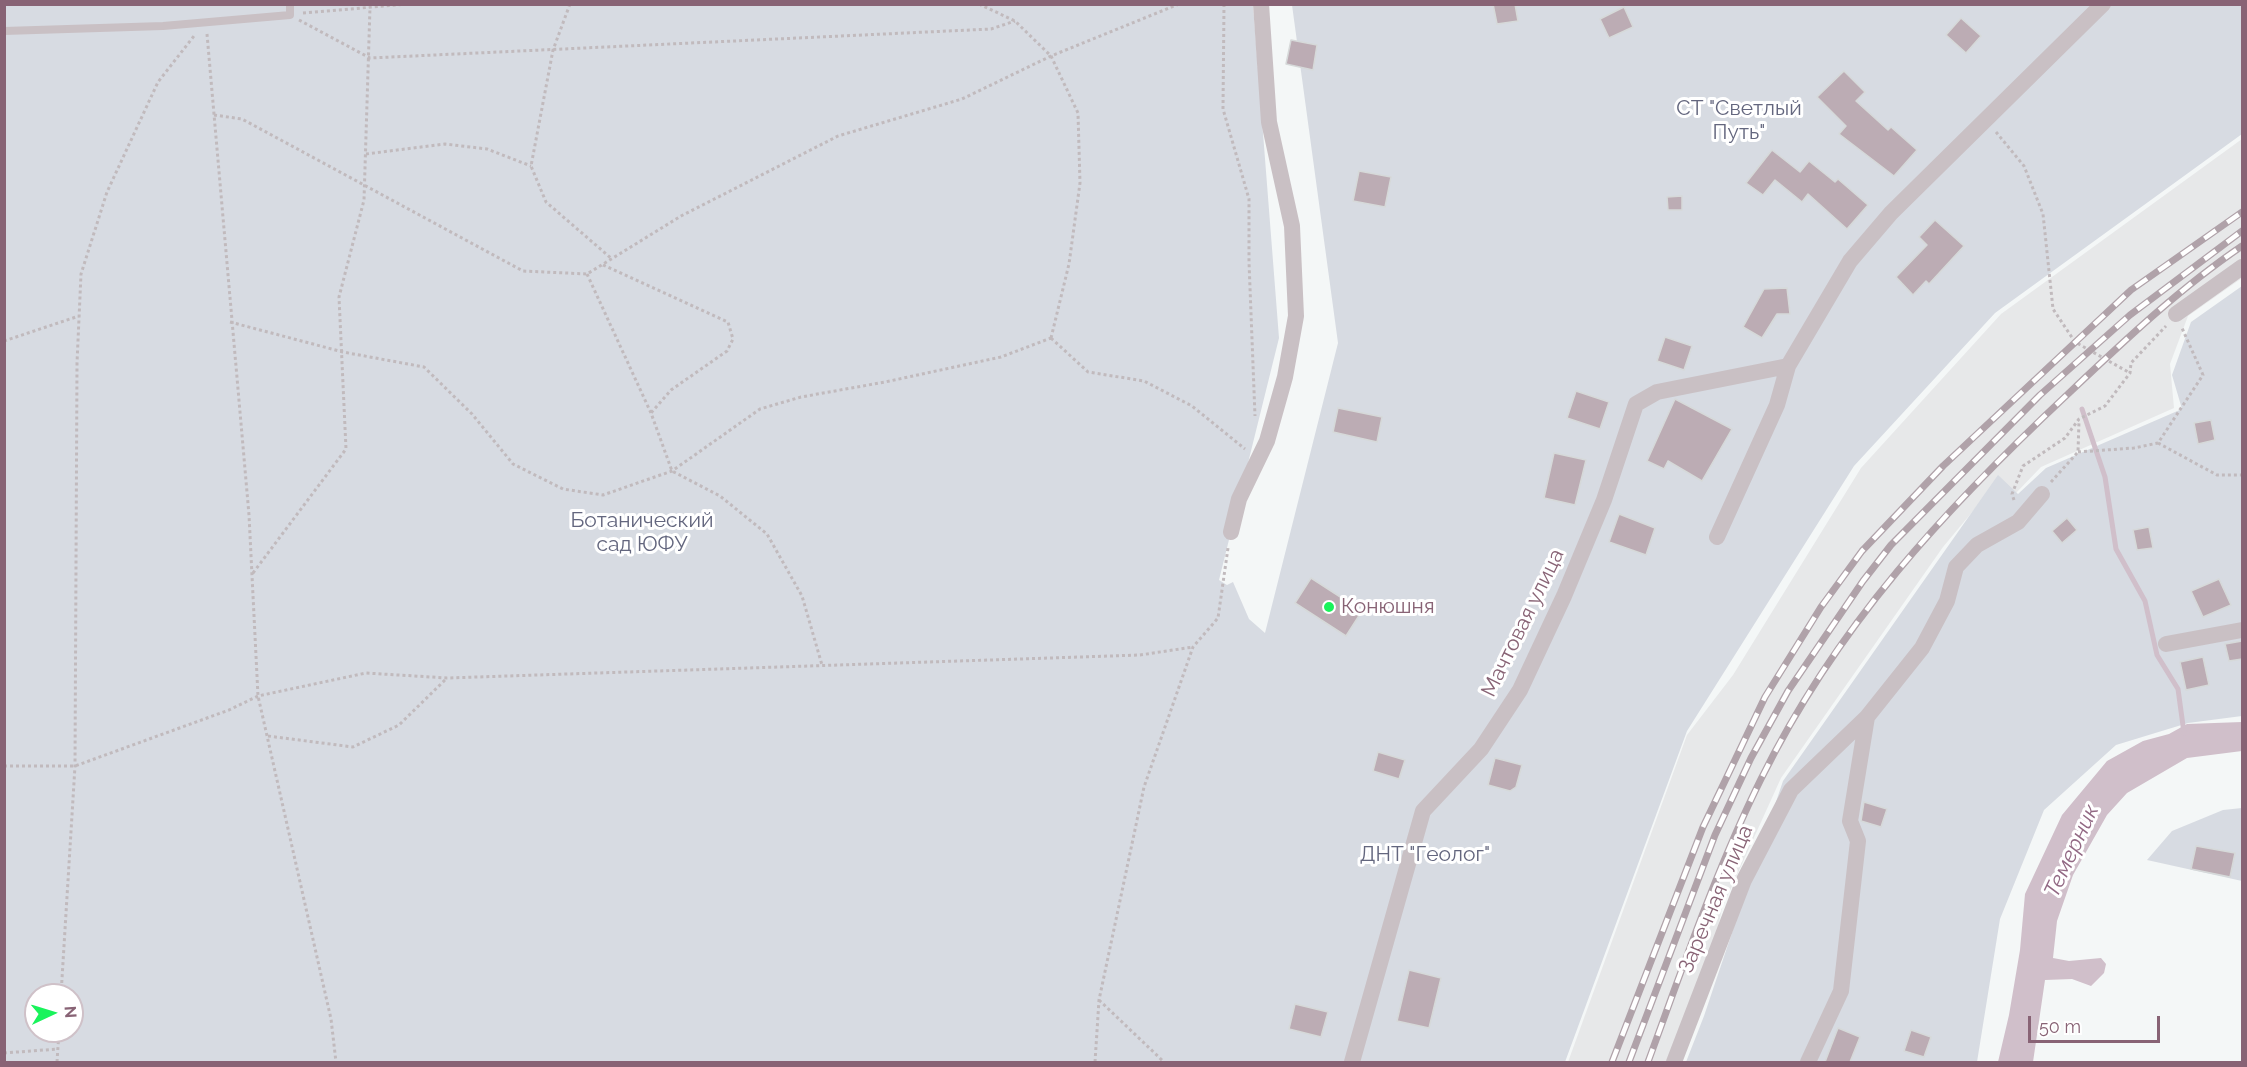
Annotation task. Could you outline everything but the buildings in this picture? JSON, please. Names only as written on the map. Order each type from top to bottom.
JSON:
[{"type":"street","points":[[1231,532],[1239,499],[1268,441],[1285,377],[1296,316],[1292,226],[1269,122],[1261,4]]},
{"type":"street","points":[[1717,537],[1777,405],[1788,366],[1850,261],[1891,213],[2103,4]]},
{"type":"street","points":[[2176,314],[2242,267]]},
{"type":"street","name":"Мачтовая улица","points":[[1352,1062],[1423,811],[1481,749],[1520,690],[1564,596],[1600,510],[1636,404],[1657,392],[1788,366]]},
{"type":"street","name":"Заречная улица","points":[[1674,1062],[1744,880],[1791,790],[1867,717],[1922,648],[1947,601],[1956,567],[1977,545],[2021,519],[2042,494]]},
{"type":"street","points":[[2166,644],[2242,630]]},
{"type":"street","points":[[1809,1062],[1842,991],[1858,841],[1850,821],[1867,717]]},
{"type":"lane","points":[[4,31],[163,26],[290,15],[290,4]]},
{"type":"path","points":[[290,15],[408,4]]},
{"type":"path","points":[[570,4],[553,50],[531,166],[546,202],[612,259]]},
{"type":"path","points":[[979,4],[1016,21],[1051,56],[1078,113],[1080,183],[1070,264],[1051,338]]},
{"type":"path","points":[[214,116],[242,119],[523,271],[587,274],[681,216],[838,135],[962,99],[1051,56],[1179,4]]},
{"type":"path","points":[[1224,4],[1223,109],[1249,199],[1255,417]]},
{"type":"path","points":[[252,575],[346,449],[339,297],[364,200],[370,7]]},
{"type":"path","points":[[290,15],[370,58],[991,29],[1016,21]]},
{"type":"path","points":[[206,21],[230,322],[249,515],[258,696],[331,1019],[336,1062]]},
{"type":"path","points":[[62,983],[75,766],[81,274],[107,192],[158,82],[206,21]]},
{"type":"path","points":[[1986,119],[2024,166],[2043,214],[2053,309],[2075,342],[2130,374]]},
{"type":"path","points":[[366,154],[445,144],[487,149],[531,166]]},
{"type":"path","points":[[603,265],[728,322],[733,339],[727,351],[671,390],[651,413]]},
{"type":"path","points":[[587,274],[651,413],[672,471],[720,496],[767,534],[802,596],[822,665]]},
{"type":"path","points":[[2021,519],[2012,494],[2023,466],[2065,438],[2079,419],[2105,406],[2130,374],[2131,363],[2176,314],[2203,375],[2158,442],[2134,448],[2078,452]]},
{"type":"path","points":[[4,341],[79,316]]},
{"type":"path","points":[[230,322],[343,352],[424,367],[472,414],[513,464],[563,489],[603,495],[672,471],[760,409],[801,397],[1001,357],[1051,338]]},
{"type":"path","points":[[1051,338],[1088,372],[1144,381],[1192,406],[1258,460]]},
{"type":"path","points":[[2042,494],[2078,452],[2079,419]]},
{"type":"path","points":[[2158,442],[2217,475],[2242,474]]},
{"type":"path","points":[[1095,1062],[1099,1000],[1144,787],[1193,647],[1218,618],[1231,532]]},
{"type":"path","points":[[4,766],[75,766],[229,710],[258,696],[366,673],[447,678],[1140,655],[1193,647]]},
{"type":"path","points":[[268,736],[353,747],[399,725],[447,678]]},
{"type":"path","points":[[1099,1000],[1164,1062]]},
{"type":"path","points":[[57,1062],[58,1043]]},
{"type":"path","points":[[4,1053],[58,1049]]},
{"type":"shaded area","points":[[2242,139],[2242,278],[2188,316],[2170,364],[2174,408],[2041,467],[2016,493],[1998,481],[1943,547],[1781,778],[1722,908],[1701,1012],[1680,1062],[1568,1062],[1687,735],[1733,675],[1861,468],[2001,314]]},
{"type":"green space","name":"Ботанический сад ЮФУ","points":[[5,5],[1253,5],[1279,338],[1219,580],[1227,585],[1233,582],[1249,619],[1265,633],[1338,343],[1292,5],[2242,5],[2242,134],[1995,313],[1854,466],[1687,731],[1565,1062],[5,1062]]},
{"type":"green space","points":[[2242,286],[2242,716],[2188,723],[2116,745],[2044,810],[2000,919],[1977,1062],[1686,1062],[1704,1016],[1783,781],[1998,475],[2018,494],[2046,468],[2182,409],[2172,375],[2191,322]]},
{"type":"green space","points":[[2242,808],[2242,881],[2147,860],[2172,831],[2223,810]]},
{"type":"water","name":"Темерник","points":[[2242,722],[2242,751],[2187,758],[2127,793],[2107,815],[2073,875],[2057,921],[2053,958],[2069,961],[2101,958],[2106,964],[2104,973],[2091,986],[2072,979],[2045,980],[2033,1062],[1998,1062],[2020,950],[2025,894],[2062,815],[2107,761],[2143,741],[2169,734],[2187,724]]},
{"type":"waterway","points":[[2082,409],[2105,477],[2116,549],[2145,601],[2157,655],[2178,689],[2184,733]]},
{"type":"railway","points":[[1612,1062],[1703,827],[1765,697],[1821,607],[1862,551],[1943,466],[2131,290],[2242,212]]},
{"type":"railway","points":[[1629,1062],[1715,835],[1751,758],[1788,691],[1863,581],[1891,545],[2040,395],[2130,315],[2242,231]]},
{"type":"railway","points":[[1648,1062],[1715,883],[1761,779],[1791,723],[1859,620],[1937,526],[2023,437],[2153,316],[2197,279],[2242,246]]},
{"type":"place","name":"Конюшня","points":[[1329,607]]},
{"type":"park label","name":"СТ \"Светлый Путь\"","points":[[1739,121]]},
{"type":"park label","name":"ДНТ \"Геолог\"","points":[[1425,855]]}]
